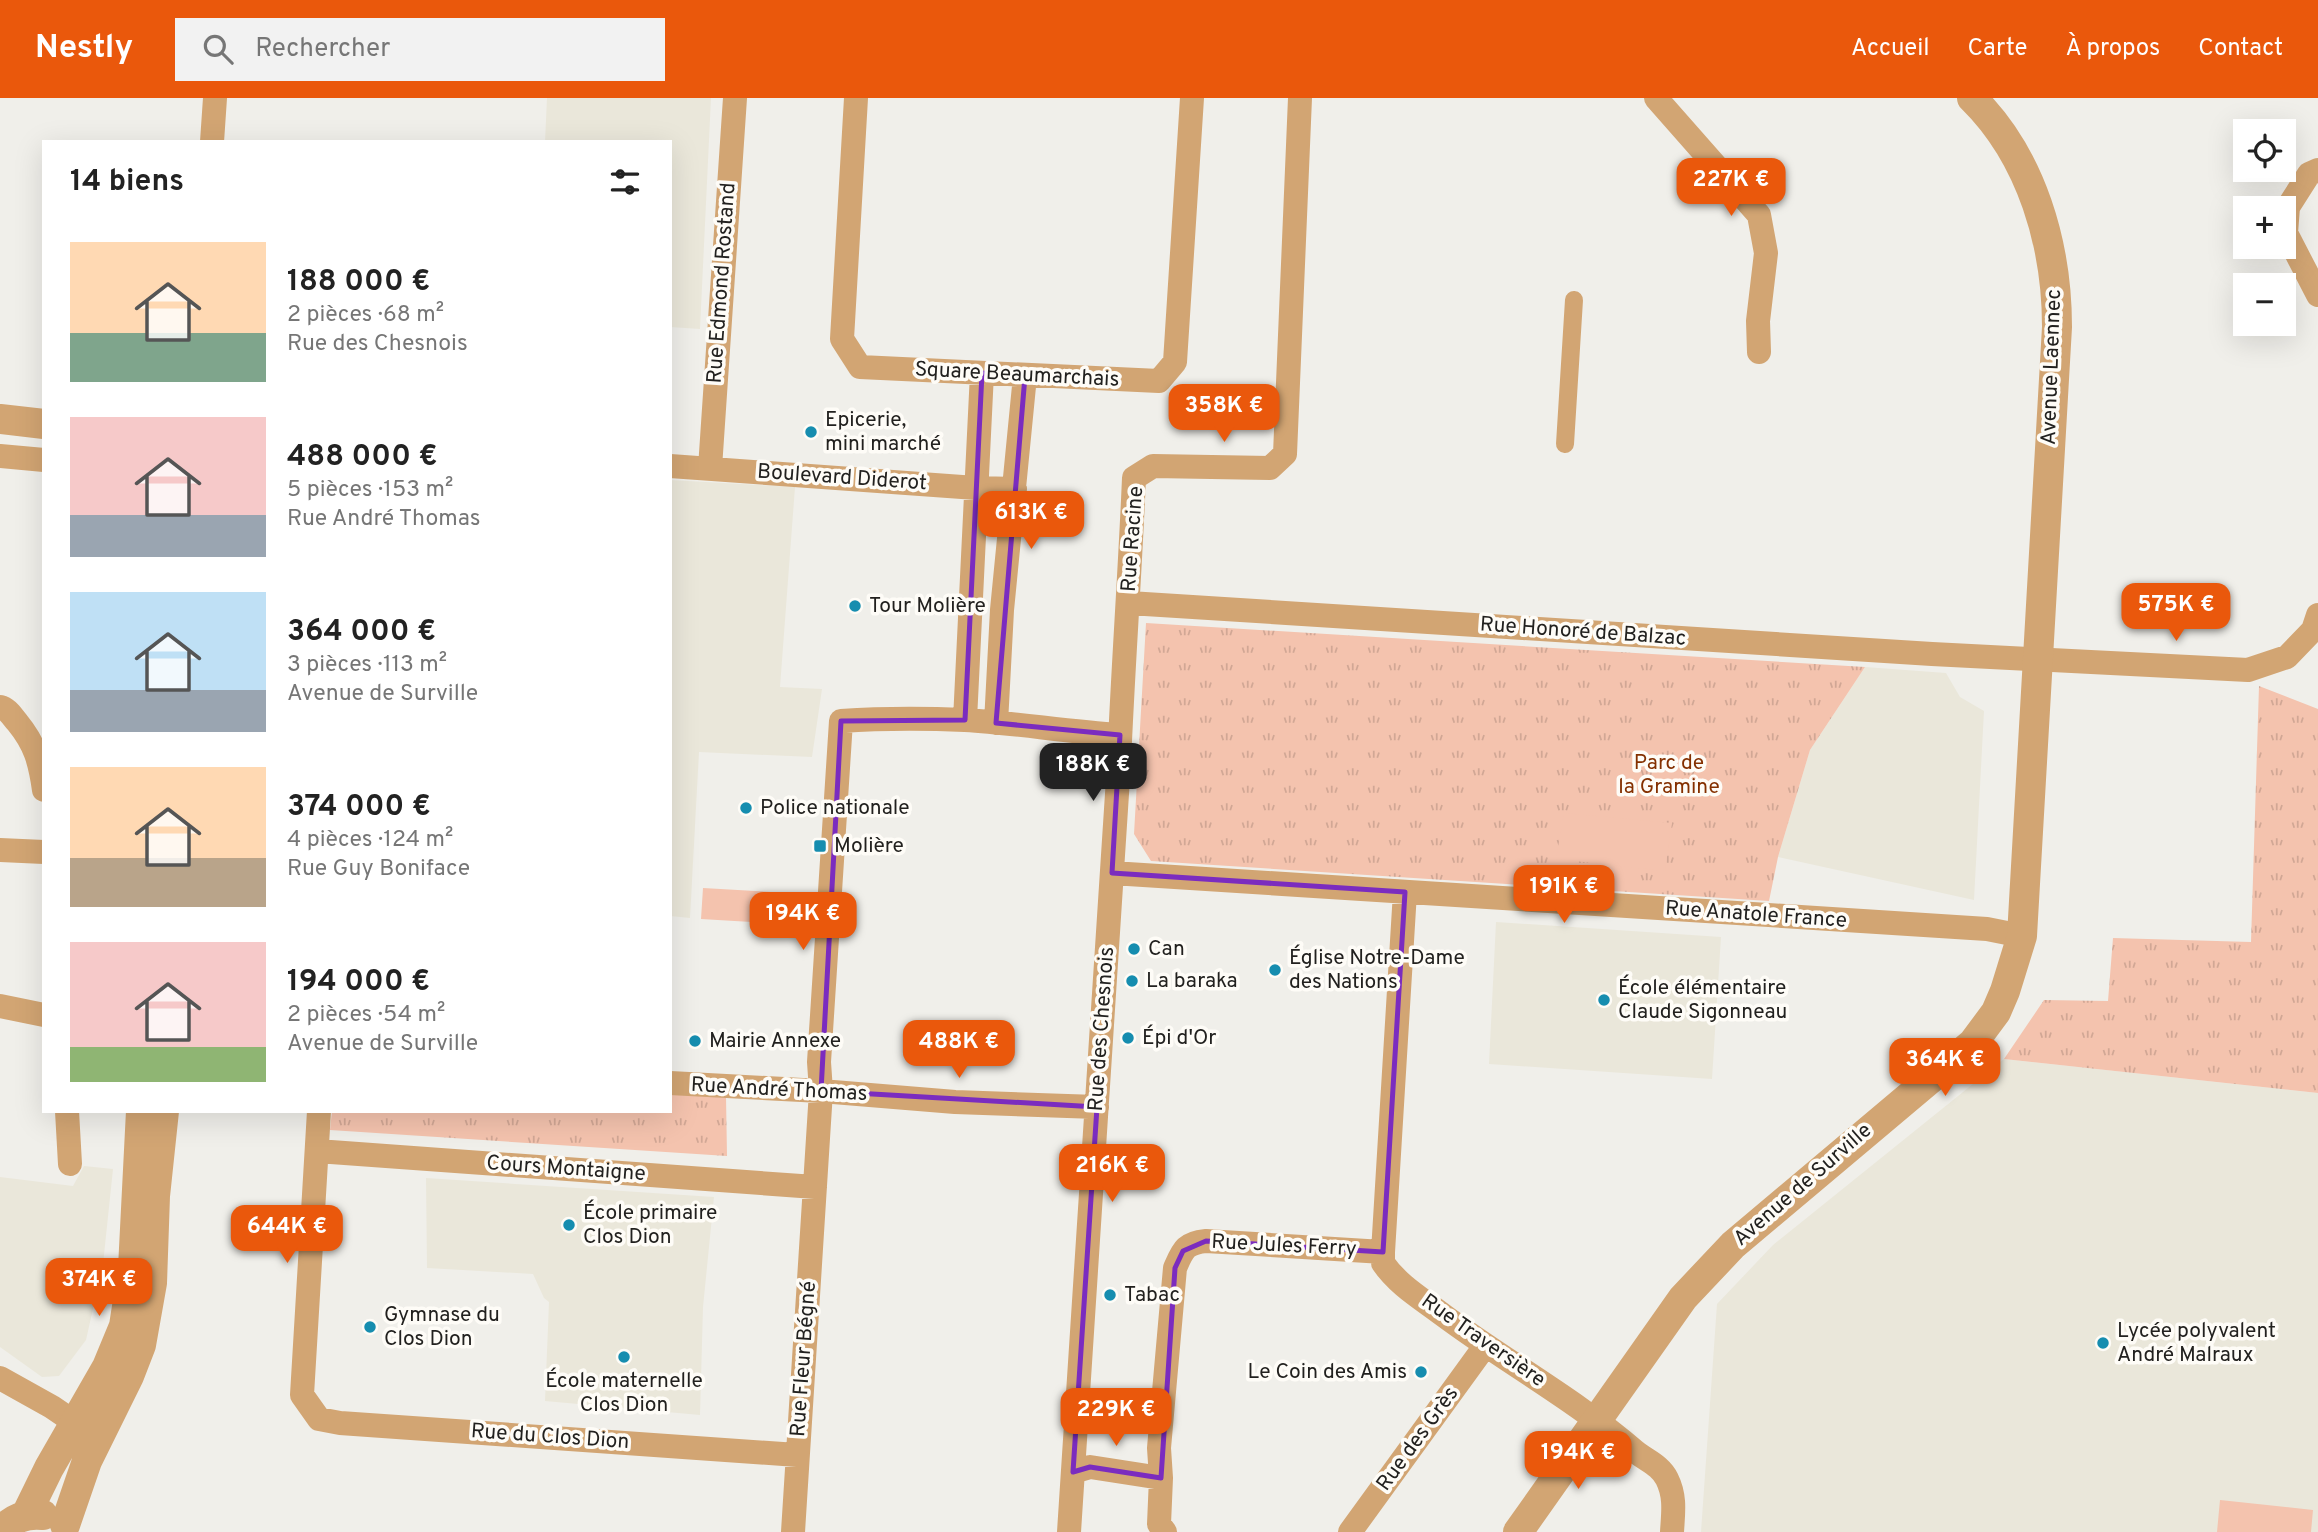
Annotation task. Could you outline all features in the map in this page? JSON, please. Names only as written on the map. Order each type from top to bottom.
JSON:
[{"type":"street","points":[[212,140],[215,98]]},
{"type":"street","name":"Rue Edmond Rostand","points":[[710,468],[734,98]]},
{"type":"street","name":"Square Beaumarchais","points":[[856,98],[842,339],[860,367],[1158,381],[1175,362],[1192,98]]},
{"type":"street","name":"Rue Racine","points":[[1120,735],[1134,478],[1153,466],[1270,468],[1285,454],[1300,98]]},
{"type":"street","points":[[1656,98],[1759,215],[1766,253],[1758,321],[1759,352]]},
{"type":"street","name":"Avenue Laennec","points":[[1972,98],[2011,146],[2033,193],[2050,251],[2057,292],[2038,658]]},
{"type":"street","points":[[2318,170],[2309,174],[2288,207],[2286,233],[2318,295]]},
{"type":"street","points":[[1565,444],[1574,300]]},
{"type":"street","points":[[982,373],[965,720],[1120,735]]},
{"type":"street","points":[[996,723],[1002,610],[1025,376]]},
{"type":"street","points":[[0,419],[42,424]]},
{"type":"street","points":[[0,456],[42,460]]},
{"type":"street","name":"Boulevard Diderot","points":[[672,466],[1014,489]]},
{"type":"street","name":"Rue Honoré de Balzac","points":[[1129,603],[1932,654],[2248,670],[2287,657],[2313,630],[2318,615]]},
{"type":"street","name":"Avenue de Surville","points":[[1518,1532],[1683,1298],[1733,1245],[1973,1042],[1996,1012],[2022,936],[2038,658]]},
{"type":"street","points":[[0,707],[7,709],[31,740],[42,772]]},
{"type":"street","name":"Rue Fleur Bégné","points":[[793,1532],[841,721],[892,717],[965,720]]},
{"type":"street","name":"Rue des Chesnois","points":[[1069,1532],[1120,735]]},
{"type":"street","points":[[0,850],[42,852]]},
{"type":"street","name":"Rue Anatole France","points":[[1112,873],[1987,929],[2022,936]]},
{"type":"street","name":"Rue Jules Ferry","points":[[1161,1478],[1158,1448],[1175,1268],[1183,1251],[1192,1242],[1206,1241],[1383,1252],[1405,892]]},
{"type":"street","points":[[0,1006],[42,1015]]},
{"type":"street","name":"Rue André Thomas","points":[[672,1083],[821,1090],[955,1102],[1097,1107]]},
{"type":"street","points":[[67,1113],[71,1164]]},
{"type":"street","points":[[26,1515],[74,1422],[107,1367],[124,1326],[133,1268],[141,1113]]},
{"type":"street","points":[[0,1531],[12,1521],[26,1515],[40,1514],[53,1518],[67,1529],[87,1461],[129,1376],[141,1345],[152,1283],[155,1196],[164,1113]]},
{"type":"street","points":[[317,1151],[319,1113]]},
{"type":"street","name":"Cours Montaigne","points":[[317,1151],[815,1187]]},
{"type":"street","name":"Rue du Clos Dion","points":[[317,1151],[302,1395],[319,1419],[340,1423],[797,1455]]},
{"type":"street","name":"Rue Traversière","points":[[1383,1252],[1383,1263],[1399,1282],[1485,1346],[1656,1464],[1667,1478],[1674,1500],[1672,1532]]},
{"type":"street","name":"Rue des Grès","points":[[1350,1532],[1485,1346]]},
{"type":"street","points":[[0,1378],[74,1422]]},
{"type":"street","points":[[1073,1472],[1090,1468],[1161,1478],[1159,1524],[1165,1532]]},
{"type":"highlighted area","points":[[982,373],[1025,376],[996,723],[1120,735],[1112,873],[1405,892],[1383,1252],[1206,1241],[1183,1251],[1175,1268],[1161,1478],[1090,1467],[1073,1472],[1097,1107],[821,1091],[841,721],[965,720]]},
{"type":"shaded area","points":[[547,98],[711,98],[700,329],[672,327],[672,140],[545,140]]},
{"type":"shaded area","points":[[672,480],[795,487],[780,687],[822,689],[812,757],[699,752],[690,918],[672,916]]},
{"type":"shaded area","points":[[1865,667],[1946,673],[1960,697],[1984,711],[1974,900],[1778,857],[1810,750]]},
{"type":"shaded area","name":"École élémentaire Claude Sigonneau","points":[[1496,922],[1721,937],[1712,1079],[1489,1064]]},
{"type":"shaded area","points":[[2004,1059],[2318,1093],[2318,1532],[1701,1532],[1717,1304],[1773,1245]]},
{"type":"shaded area","points":[[84,1166],[113,1169],[103,1264],[86,1340],[59,1376],[42,1377],[0,1347],[0,1177],[73,1186]]},
{"type":"shaded area","name":"École primaire Clos Dion","points":[[426,1178],[714,1197],[703,1307],[700,1415],[545,1401],[549,1302],[544,1298],[533,1274],[427,1268]]},
{"type":"green space","name":"Parc de la Gramine","points":[[1146,623],[1865,667],[1810,750],[1778,857],[1769,901],[1151,861],[1134,834]]},
{"type":"green space","points":[[2259,686],[2318,709],[2318,1093],[2004,1059],[2044,1000],[2108,1001],[2113,938],[2251,942]]},
{"type":"green space","points":[[1564,813],[1672,823],[1665,871],[1556,859]]},
{"type":"green space","points":[[703,888],[771,892],[769,923],[701,919]]},
{"type":"green space","points":[[672,1093],[726,1096],[727,1156],[330,1130],[332,1113],[672,1113]]},
{"type":"green space","points":[[2220,1500],[2313,1510],[2311,1532],[2217,1532]]},
{"type":"place","name":"Epicerie, mini marché","points":[[811,432]]},
{"type":"place","name":"Tour Molière","points":[[855,606]]},
{"type":"place","name":"Police nationale","points":[[746,808]]},
{"type":"place","name":"Molière","points":[[820,846]]},
{"type":"place","name":"Can","points":[[1134,949]]},
{"type":"place","name":"Église Notre-Dame des Nations","points":[[1275,970]]},
{"type":"place","name":"La baraka","points":[[1132,981]]},
{"type":"place","name":"École élémentaire Claude Sigonneau","points":[[1604,1000]]},
{"type":"place","name":"Épi d'Or","points":[[1128,1038]]},
{"type":"place","name":"Mairie Annexe","points":[[695,1041]]},
{"type":"place","name":"École primaire Clos Dion","points":[[569,1225]]},
{"type":"place","name":"Tabac","points":[[1110,1295]]},
{"type":"place","name":"Gymnase du Clos Dion","points":[[370,1327]]},
{"type":"place","name":"Lycée polyvalent André Malraux","points":[[2103,1343]]},
{"type":"place","name":"École maternelle Clos Dion","points":[[624,1357]]},
{"type":"place","name":"Le Coin des Amis","points":[[1421,1372]]}]
